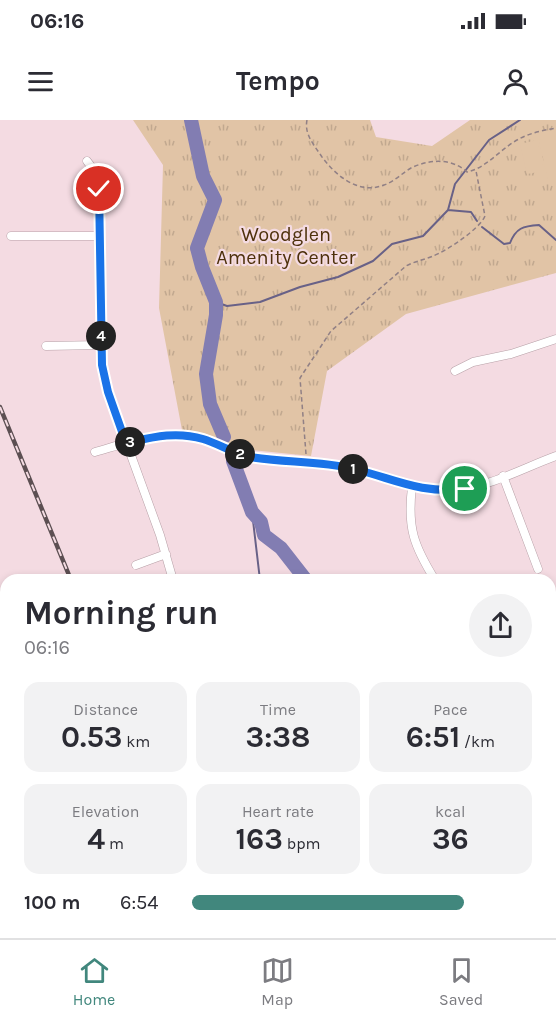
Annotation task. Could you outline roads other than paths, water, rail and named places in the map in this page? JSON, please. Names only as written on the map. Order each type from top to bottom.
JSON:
[{"type":"street","points":[[87,161],[97,178],[100,201],[102,365],[108,392],[171,574]]},
{"type":"street","points":[[11,236],[100,236]]},
{"type":"street","points":[[455,371],[473,362],[511,354],[556,339]]},
{"type":"street","points":[[46,346],[101,345]]},
{"type":"street","points":[[95,452],[162,435],[183,435],[203,439],[249,457],[338,465],[412,487],[432,490],[465,489],[556,456]]},
{"type":"street","points":[[503,476],[538,569]]},
{"type":"street","points":[[412,487],[409,510],[412,534],[416,547],[432,574]]},
{"type":"street","points":[[136,565],[166,554]]},
{"type":"waterway","points":[[191,120],[203,176],[215,200],[197,248],[216,302],[206,374],[210,404],[224,437]]},
{"type":"waterway","points":[[448,210],[455,184],[489,140],[520,120]]},
{"type":"waterway","points":[[216,302],[227,306],[260,302],[300,287],[338,277],[373,261],[392,244],[423,236],[448,210],[471,212],[477,221]]},
{"type":"waterway","points":[[482,227],[504,244],[510,243],[521,229],[539,225],[556,240]]},
{"type":"waterway","points":[[233,461],[252,512],[261,522],[264,535],[281,548],[301,574]]},
{"type":"waterway","points":[[252,512],[259,574]]},
{"type":"railway","points":[[0,407],[69,574]]},
{"type":"park label","name":"Woodglen Amenity Center","points":[[286,246]]}]
